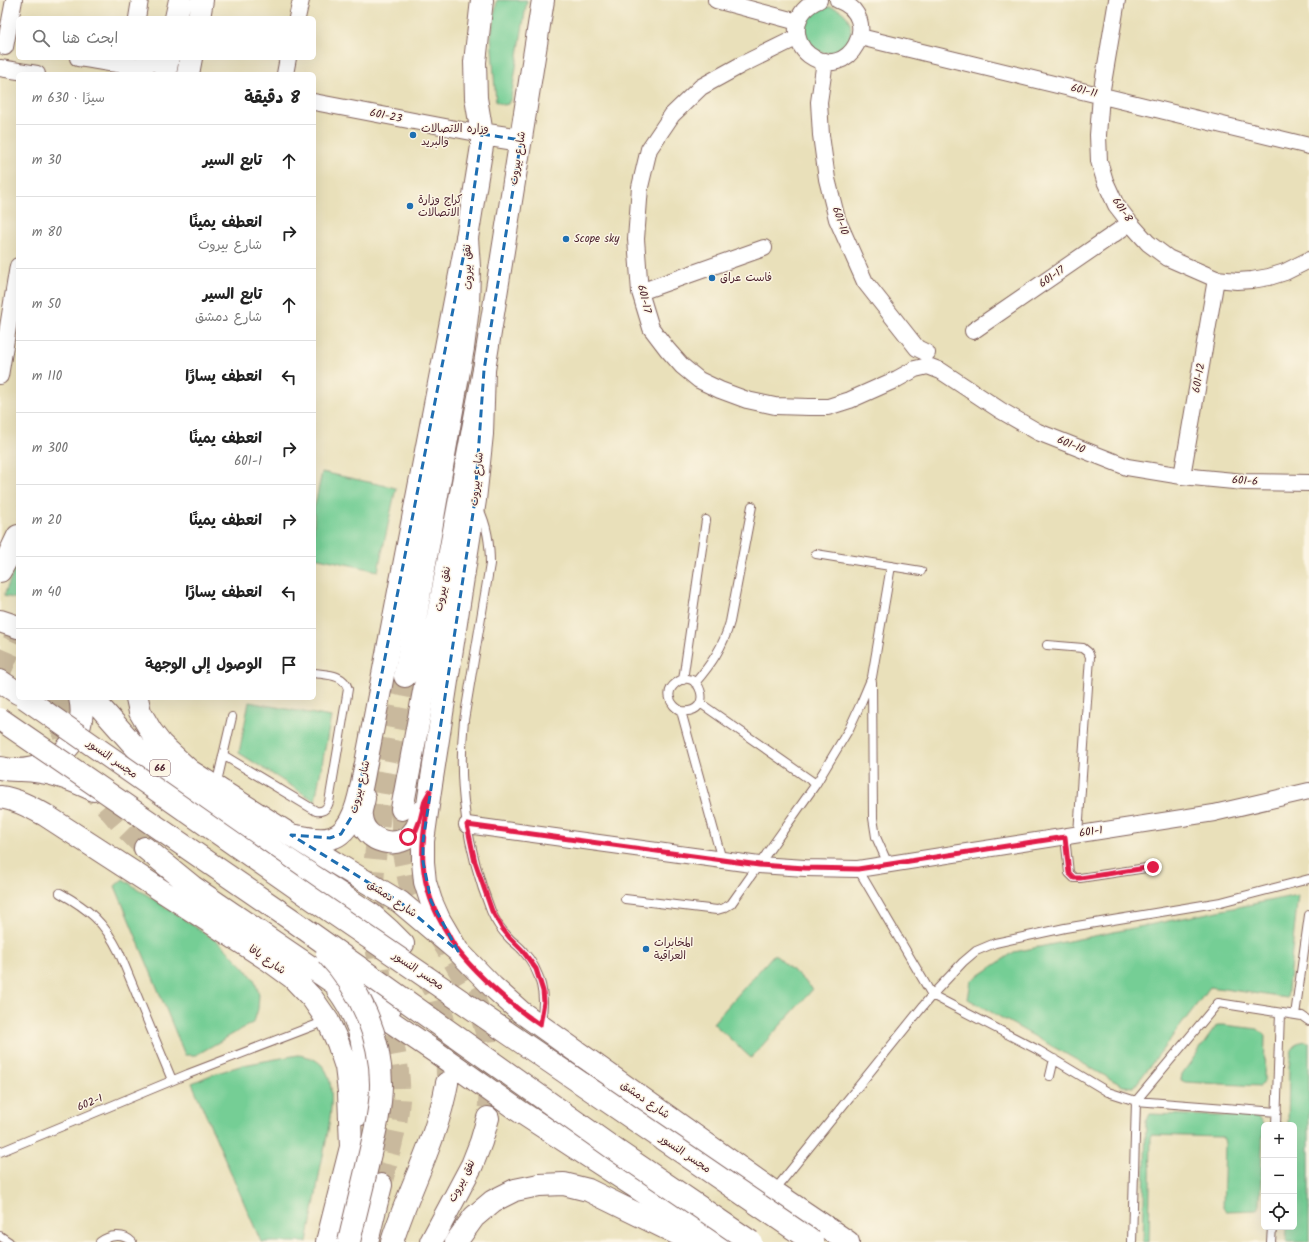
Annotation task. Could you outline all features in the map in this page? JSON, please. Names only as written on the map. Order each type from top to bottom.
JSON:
[{"type":"main road","points":[[176,16],[180,0]]},
{"type":"main road","points":[[199,16],[202,0]]},
{"type":"main road","name":"شارع بيروت","points":[[291,835],[317,839],[330,838],[341,834],[349,824],[355,811],[366,763],[467,238],[481,152],[482,134],[476,98],[475,62],[480,0]]},
{"type":"main road","name":"شارع بيروت","points":[[458,951],[439,919],[431,901],[425,882],[423,841],[475,500],[482,434],[484,370],[543,0]]},
{"type":"main road","points":[[165,72],[168,60]]},
{"type":"main road","points":[[188,72],[191,60]]},
{"type":"main road","points":[[482,134],[521,140]]},
{"type":"main road","name":"نفق بيروت","points":[[404,676],[463,348],[468,308],[469,267],[467,238]]},
{"type":"main road","name":"نفق بيروت","points":[[402,809],[484,370]]},
{"type":"main road","points":[[3,564],[16,540]]},
{"type":"main road","points":[[0,621],[16,626]]},
{"type":"main road","points":[[0,681],[16,692]]},
{"type":"main road","name":"مجسر النسور","points":[[28,700],[318,902],[813,1242]]},
{"type":"main road","points":[[10,769],[38,767],[56,759],[64,752],[76,736],[81,716],[80,700]]},
{"type":"main road","name":"66","points":[[76,736],[90,700]]},
{"type":"main road","name":"66","points":[[93,700],[139,751],[201,791]]},
{"type":"main road","points":[[105,700],[112,718],[127,737],[145,752],[163,762]]},
{"type":"main road","points":[[139,705],[147,733],[171,774],[201,791],[372,916],[403,944]]},
{"type":"main road","name":"شارع دمشق","points":[[139,705],[151,732],[175,758],[201,791],[291,835],[400,902],[458,951],[521,1012],[774,1192],[848,1242]]},
{"type":"main road","points":[[0,719],[295,922],[617,1151],[751,1242]]},
{"type":"main road","points":[[366,763],[367,778],[361,816],[364,826],[370,834],[379,840],[389,843],[399,842],[416,830],[425,800],[430,791]]},
{"type":"main road","points":[[10,769],[44,772],[74,780],[100,793],[308,940],[372,991],[437,1053]]},
{"type":"main road","name":"شارع يافا","points":[[0,797],[26,805],[45,814],[270,961],[292,978],[307,993],[328,1021],[338,1043],[346,1067],[350,1092],[351,1147],[327,1242]]},
{"type":"main road","points":[[145,848],[193,887],[437,1053],[519,1111],[720,1242]]},
{"type":"main road","points":[[295,922],[329,957],[357,994],[367,1015],[379,1060],[381,1083],[379,1108],[375,1132],[349,1242]]},
{"type":"main road","points":[[332,982],[346,1001],[355,1019],[365,1057],[365,1077],[351,1147]]},
{"type":"main road","points":[[392,1242],[438,1123],[447,1083]]},
{"type":"main road","name":"نفق بيروت","points":[[431,1242],[472,1165],[488,1118]]},
{"type":"main road","points":[[456,1242],[474,1217],[493,1201],[515,1190],[552,1184],[564,1184],[588,1190],[694,1242]]},
{"type":"main road","points":[[367,1242],[381,1185]]},
{"type":"street","points":[[8,48],[14,0]]},
{"type":"street","points":[[137,16],[140,0]]},
{"type":"street","points":[[297,16],[301,0]]},
{"type":"street","points":[[716,0],[798,30]]},
{"type":"street","points":[[819,0],[811,3],[803,11],[798,30],[801,46],[815,59],[825,62],[840,60],[847,56],[857,44],[860,37],[860,23],[855,11],[845,2],[838,0]]},
{"type":"street","name":"601-8","points":[[1117,0],[1101,95],[1098,135],[1099,161],[1105,181],[1116,205],[1148,243],[1168,258],[1216,280],[1237,281],[1269,277],[1285,272],[1309,260]]},
{"type":"street","name":"601-17","points":[[798,30],[741,65],[701,87],[672,115],[649,149],[640,186],[636,239],[640,292],[651,328],[667,350],[698,380],[720,390],[765,405],[828,407],[850,400],[897,379],[927,360]]},
{"type":"street","name":"601-11","points":[[860,37],[1309,146]]},
{"type":"street","points":[[104,60],[149,65],[164,60]]},
{"type":"street","points":[[285,72],[288,60]]},
{"type":"street","name":"601-10","points":[[825,62],[819,102],[821,136],[827,179],[837,219],[865,282],[916,348],[927,360],[941,371],[1000,410],[1038,432],[1127,467],[1182,476]]},
{"type":"street","points":[[0,68],[17,64],[33,72]]},
{"type":"street","name":"601-23","points":[[316,102],[482,134]]},
{"type":"street","name":"601-17","points":[[973,331],[1130,223]]},
{"type":"street","points":[[640,292],[764,248]]},
{"type":"street","points":[[0,376],[16,278]]},
{"type":"street","name":"601-12","points":[[1182,476],[1216,280]]},
{"type":"street","name":"601-6","points":[[1182,476],[1244,482],[1309,483]]},
{"type":"street","name":"601-1","points":[[467,825],[759,865],[858,869],[1214,813],[1309,791]]},
{"type":"lane","points":[[475,500],[486,526],[490,552],[490,564],[462,739],[462,775],[467,825],[475,862],[492,911],[499,924],[510,938],[530,959],[538,976],[543,991],[544,1002],[540,1025]]},
{"type":"lane","points":[[695,683],[714,659],[726,635],[730,622],[752,506]]},
{"type":"lane","points":[[683,680],[706,520]]},
{"type":"lane","points":[[816,554],[921,571]]},
{"type":"lane","points":[[888,864],[876,837],[873,818],[872,677],[891,566]]},
{"type":"lane","points":[[1047,645],[1083,648],[1088,652],[1090,657],[1071,835],[1069,873],[1074,878],[1080,878],[1153,867]]},
{"type":"lane","points":[[223,755],[316,811],[324,810],[328,806],[329,802],[348,688],[344,681],[340,678],[316,673]]},
{"type":"lane","points":[[625,899],[717,910],[731,904],[816,784],[849,729],[872,677]]},
{"type":"lane","points":[[683,680],[689,680],[695,683],[701,692],[702,698],[700,703],[692,710],[681,711],[676,708],[670,698],[670,692],[673,686],[677,682],[683,680]]},
{"type":"lane","points":[[700,703],[816,784]]},
{"type":"lane","points":[[681,711],[722,860]]},
{"type":"lane","points":[[201,791],[223,755],[232,717]]},
{"type":"lane","points":[[858,869],[932,995],[1031,1046],[1108,1092],[1136,1101],[1277,1112]]},
{"type":"lane","points":[[774,1192],[932,995],[963,962],[976,951],[995,943],[1065,928],[1221,902],[1309,879]]},
{"type":"lane","points":[[60,893],[79,904],[89,912],[107,930],[114,941],[120,952],[172,1080]]},
{"type":"lane","points":[[1295,1015],[1309,915]]},
{"type":"lane","points":[[1132,1242],[1136,1101],[1218,1003],[1302,1016],[1309,1021]]},
{"type":"lane","points":[[1276,1122],[1280,1013]]},
{"type":"lane","name":"602-1","points":[[0,1152],[172,1080],[328,1021]]},
{"type":"lane","points":[[1050,1076],[1054,1059]]},
{"type":"lane","points":[[1271,1242],[1272,1230]]},
{"type":"lane","points":[[0,1236],[9,1242]]},
{"type":"lane","points":[[100,1242],[104,1239],[120,1236],[131,1240],[132,1242]]},
{"type":"highlighted area","points":[[482,134],[521,140],[484,370],[475,500],[423,841],[423,862],[431,901],[458,951],[400,902],[291,835],[330,838],[341,834],[355,811],[467,238]]},
{"type":"green space","points":[[497,0],[527,0],[511,98],[508,104],[504,105],[496,102],[491,36]]},
{"type":"green space","points":[[828,7],[841,11],[847,17],[851,30],[847,43],[841,49],[828,53],[815,49],[809,43],[805,30],[809,17],[815,11]]},
{"type":"green space","points":[[322,472],[396,488],[378,571],[316,557],[316,500]]},
{"type":"green space","points":[[16,564],[16,599],[4,596]]},
{"type":"green space","points":[[249,702],[331,717],[315,801],[239,753]]},
{"type":"green space","points":[[123,879],[221,944],[242,965],[254,979],[259,994],[258,1009],[254,1022],[196,1055],[185,1055],[115,886]]},
{"type":"green space","points":[[1298,895],[1287,998],[1210,987],[1134,1087],[1123,1086],[968,999],[971,981],[1014,952]]},
{"type":"green space","points":[[774,954],[813,989],[751,1058],[713,1023]]},
{"type":"green space","points":[[1217,1025],[1258,1029],[1265,1036],[1264,1082],[1259,1086],[1185,1082],[1181,1080],[1182,1074]]},
{"type":"green space","points":[[1305,1041],[1309,1043],[1309,1242],[1286,1242],[1287,1230],[1297,1230],[1297,1122],[1288,1122],[1289,1067],[1292,1050],[1297,1043]]},
{"type":"green space","points":[[298,1055],[314,1059],[324,1067],[330,1081],[331,1092],[328,1133],[309,1233],[307,1242],[261,1242],[192,1083],[211,1075],[243,1065]]},
{"type":"green space","points":[[1150,1114],[1256,1117],[1260,1119],[1262,1122],[1261,1178],[1260,1205],[1258,1210],[1226,1211],[1223,1208],[1224,1139],[1220,1137],[1151,1135],[1149,1242],[1143,1242],[1146,1122]]},
{"type":"tunnel","points":[[0,672],[16,636]]},
{"type":"tunnel","points":[[381,1185],[396,1121],[399,1100],[399,1079],[376,947],[373,879],[382,798],[405,676]]},
{"type":"tunnel","points":[[59,700],[64,738]]},
{"type":"tunnel","points":[[84,780],[123,826],[145,848]]},
{"type":"tunnel","points":[[402,809],[402,848],[409,882],[421,907],[471,991],[480,1012],[487,1036],[491,1075],[488,1118]]},
{"type":"tunnel","points":[[423,971],[438,998],[446,1029],[447,1076]]},
{"type":"place","name":"وزاره الاتصالات والبريد","points":[[413,135]]},
{"type":"place","name":"كراج وزارة الاتصالات","points":[[410,206]]},
{"type":"place","name":"Scope sky","points":[[566,239]]},
{"type":"place","name":"فاست عراق","points":[[712,278]]},
{"type":"place","name":"المخابرات العراقية","points":[[646,949]]},
{"type":"route","points":[[408,837],[416,830],[425,800],[430,791],[423,841],[423,862],[425,882],[439,919],[458,951],[468,962],[521,1012],[540,1025],[544,1002],[541,982],[530,959],[510,938],[496,920],[475,862],[467,825],[759,865],[805,868],[858,869],[1065,837],[1069,873],[1074,878],[1077,879],[1153,867]]}]
